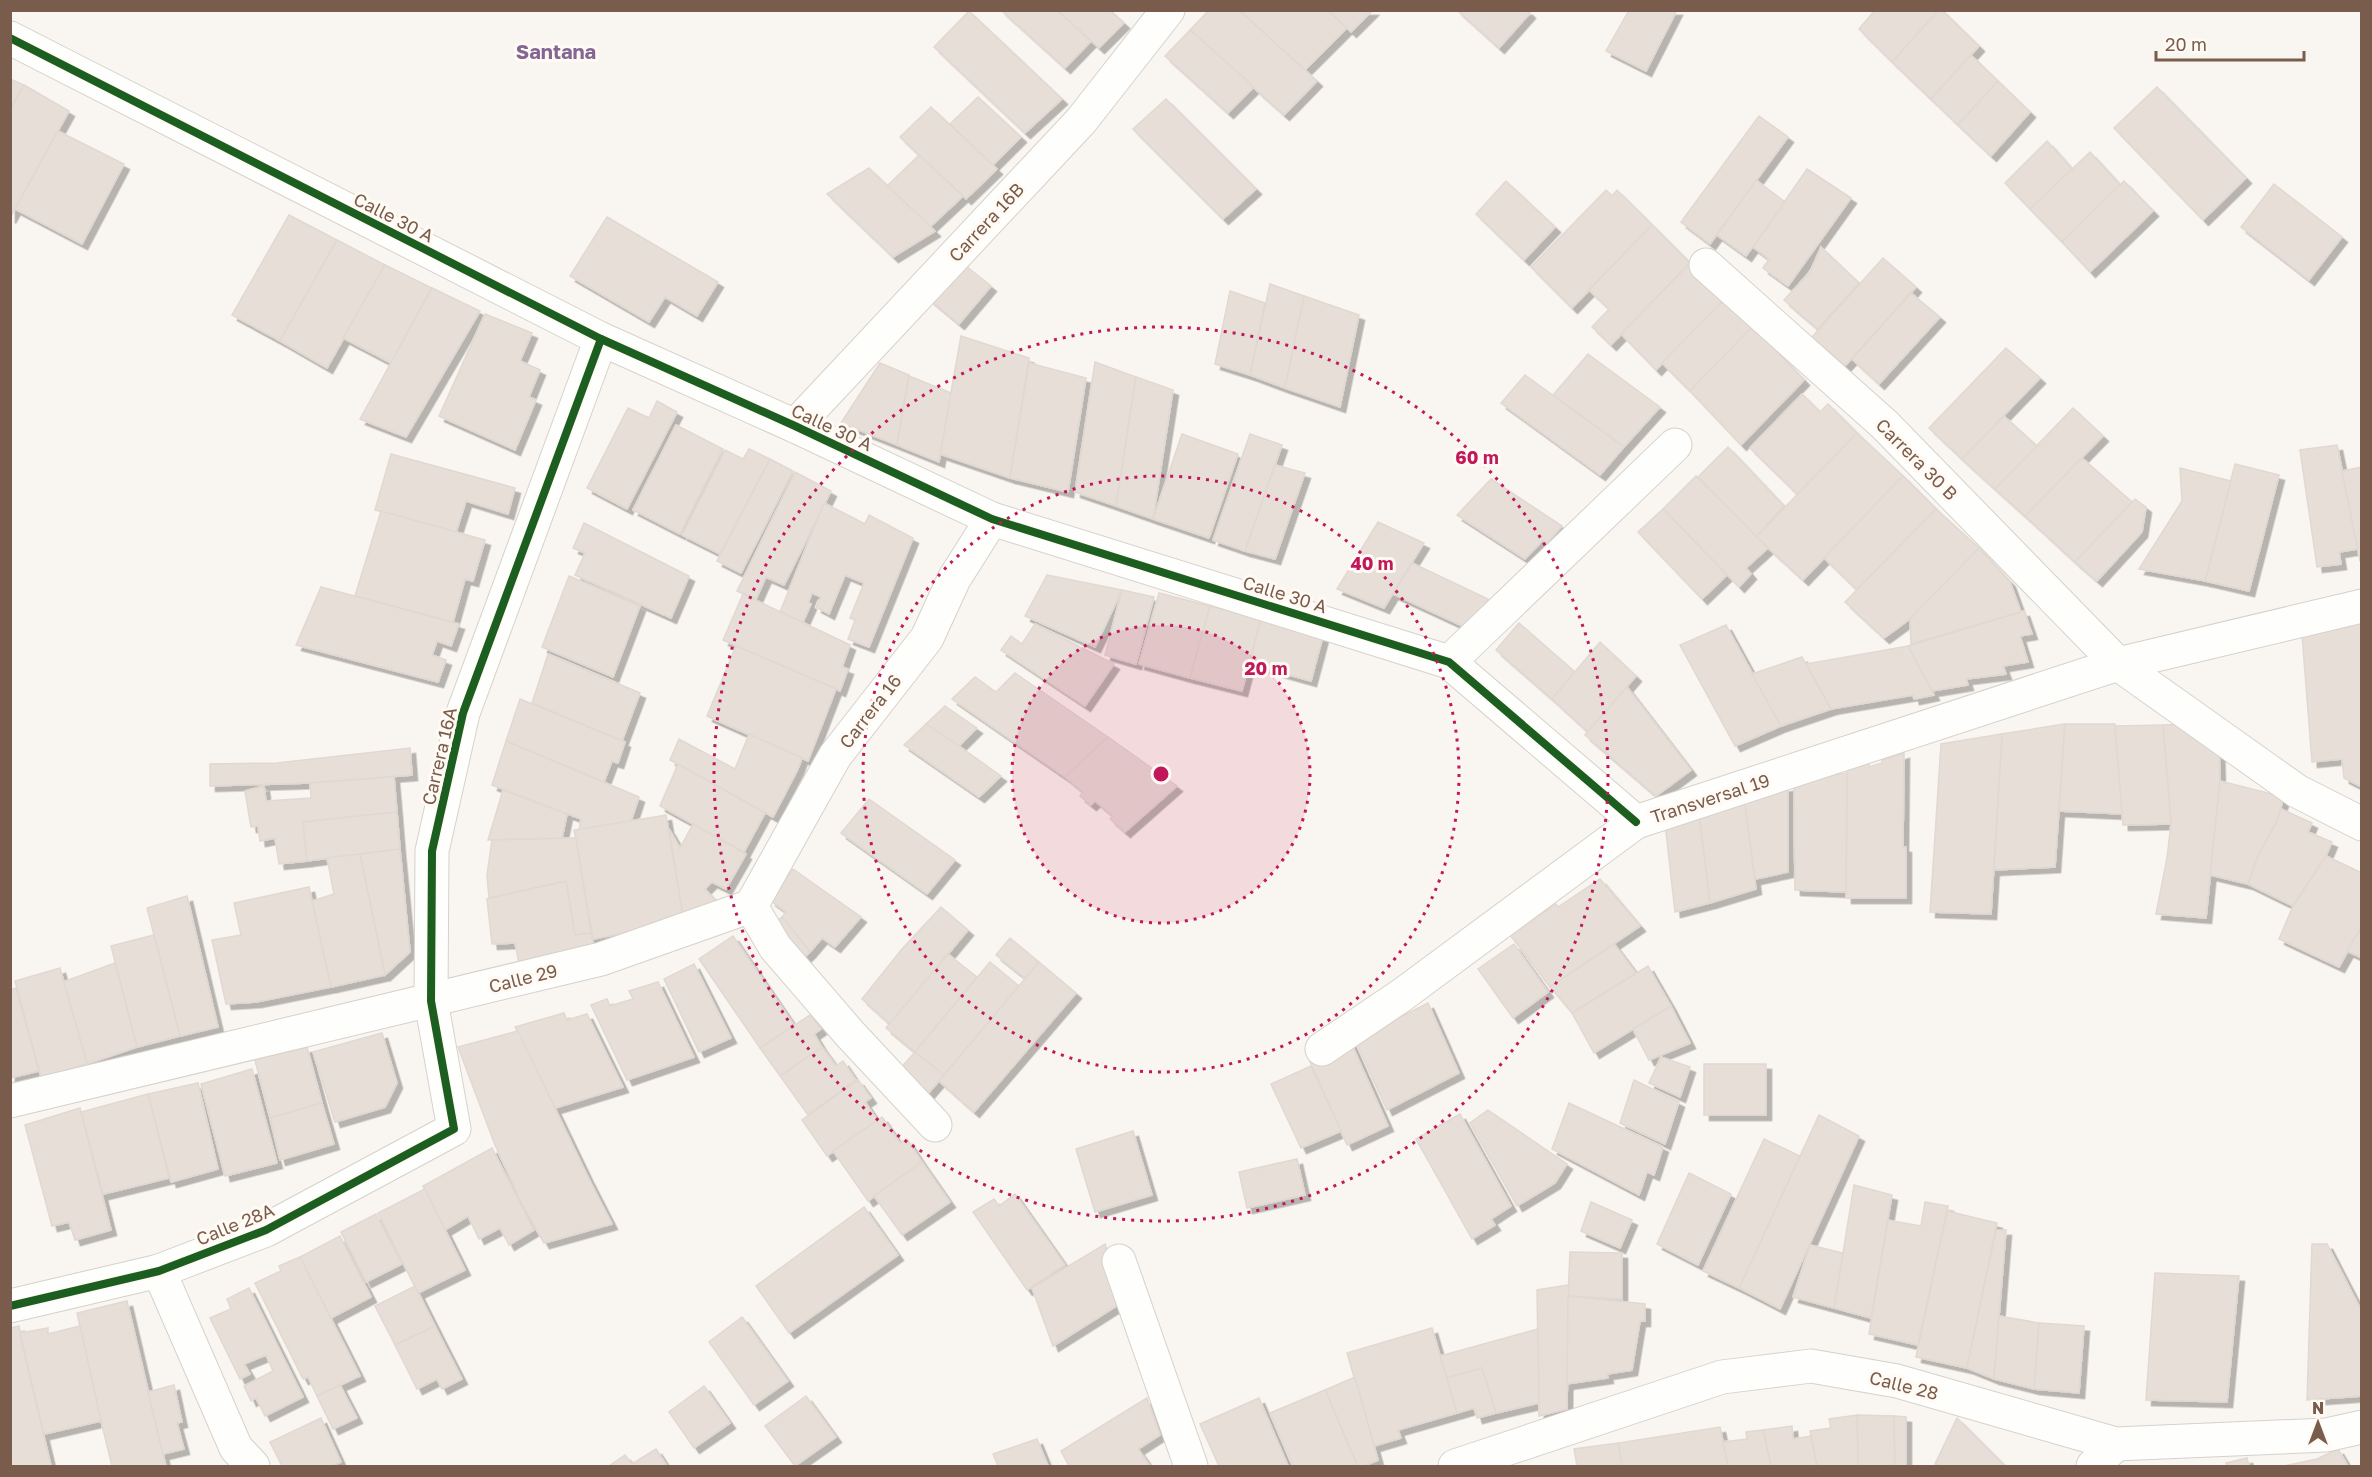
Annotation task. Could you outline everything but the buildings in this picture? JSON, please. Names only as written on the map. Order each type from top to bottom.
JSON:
[{"type":"street","name":"Carrera 16B","points":[[795,426],[1082,121],[1168,10]]},
{"type":"street","name":"Calle 30 A","points":[[10,38],[601,339],[795,426],[992,519],[1449,662],[1636,822]]},
{"type":"street","name":"Carrera 30 B","points":[[1706,265],[1885,425],[2118,664],[2297,790],[2361,824]]},
{"type":"street","name":"Carrera 16A","points":[[454,1129],[431,1000],[432,851],[463,713],[601,339]]},
{"type":"street","points":[[1449,662],[1675,445]]},
{"type":"street","name":"Carrera 16","points":[[751,906],[835,756],[927,638],[954,579],[992,519]]},
{"type":"street","name":"Transversal 19","points":[[1322,1049],[1402,995],[1636,822],[2118,664],[2361,606]]},
{"type":"street","name":"Calle 29","points":[[10,1101],[601,959],[751,906]]},
{"type":"street","points":[[751,906],[775,947],[850,1034],[935,1125]]},
{"type":"street","name":"Calle 28A","points":[[10,1306],[159,1271],[266,1230],[454,1129]]},
{"type":"street","points":[[1119,1261],[1191,1467]]},
{"type":"street","points":[[159,1271],[236,1448],[253,1467]]},
{"type":"street","name":"Calle 28","points":[[1455,1467],[1722,1377],[1811,1366],[1897,1381],[2116,1444],[2326,1435],[2361,1427]]},
{"type":"street","points":[[2093,1467],[2116,1444]]},
{"type":"cycle path","points":[[10,38],[601,339],[795,426],[992,519],[1449,662],[1636,822]]},
{"type":"cycle path","points":[[10,1306],[159,1271],[266,1230],[454,1129],[431,1001],[432,851],[463,713],[601,339]]},
{"type":"district","name":"Santana","points":[[556,51]]}]
